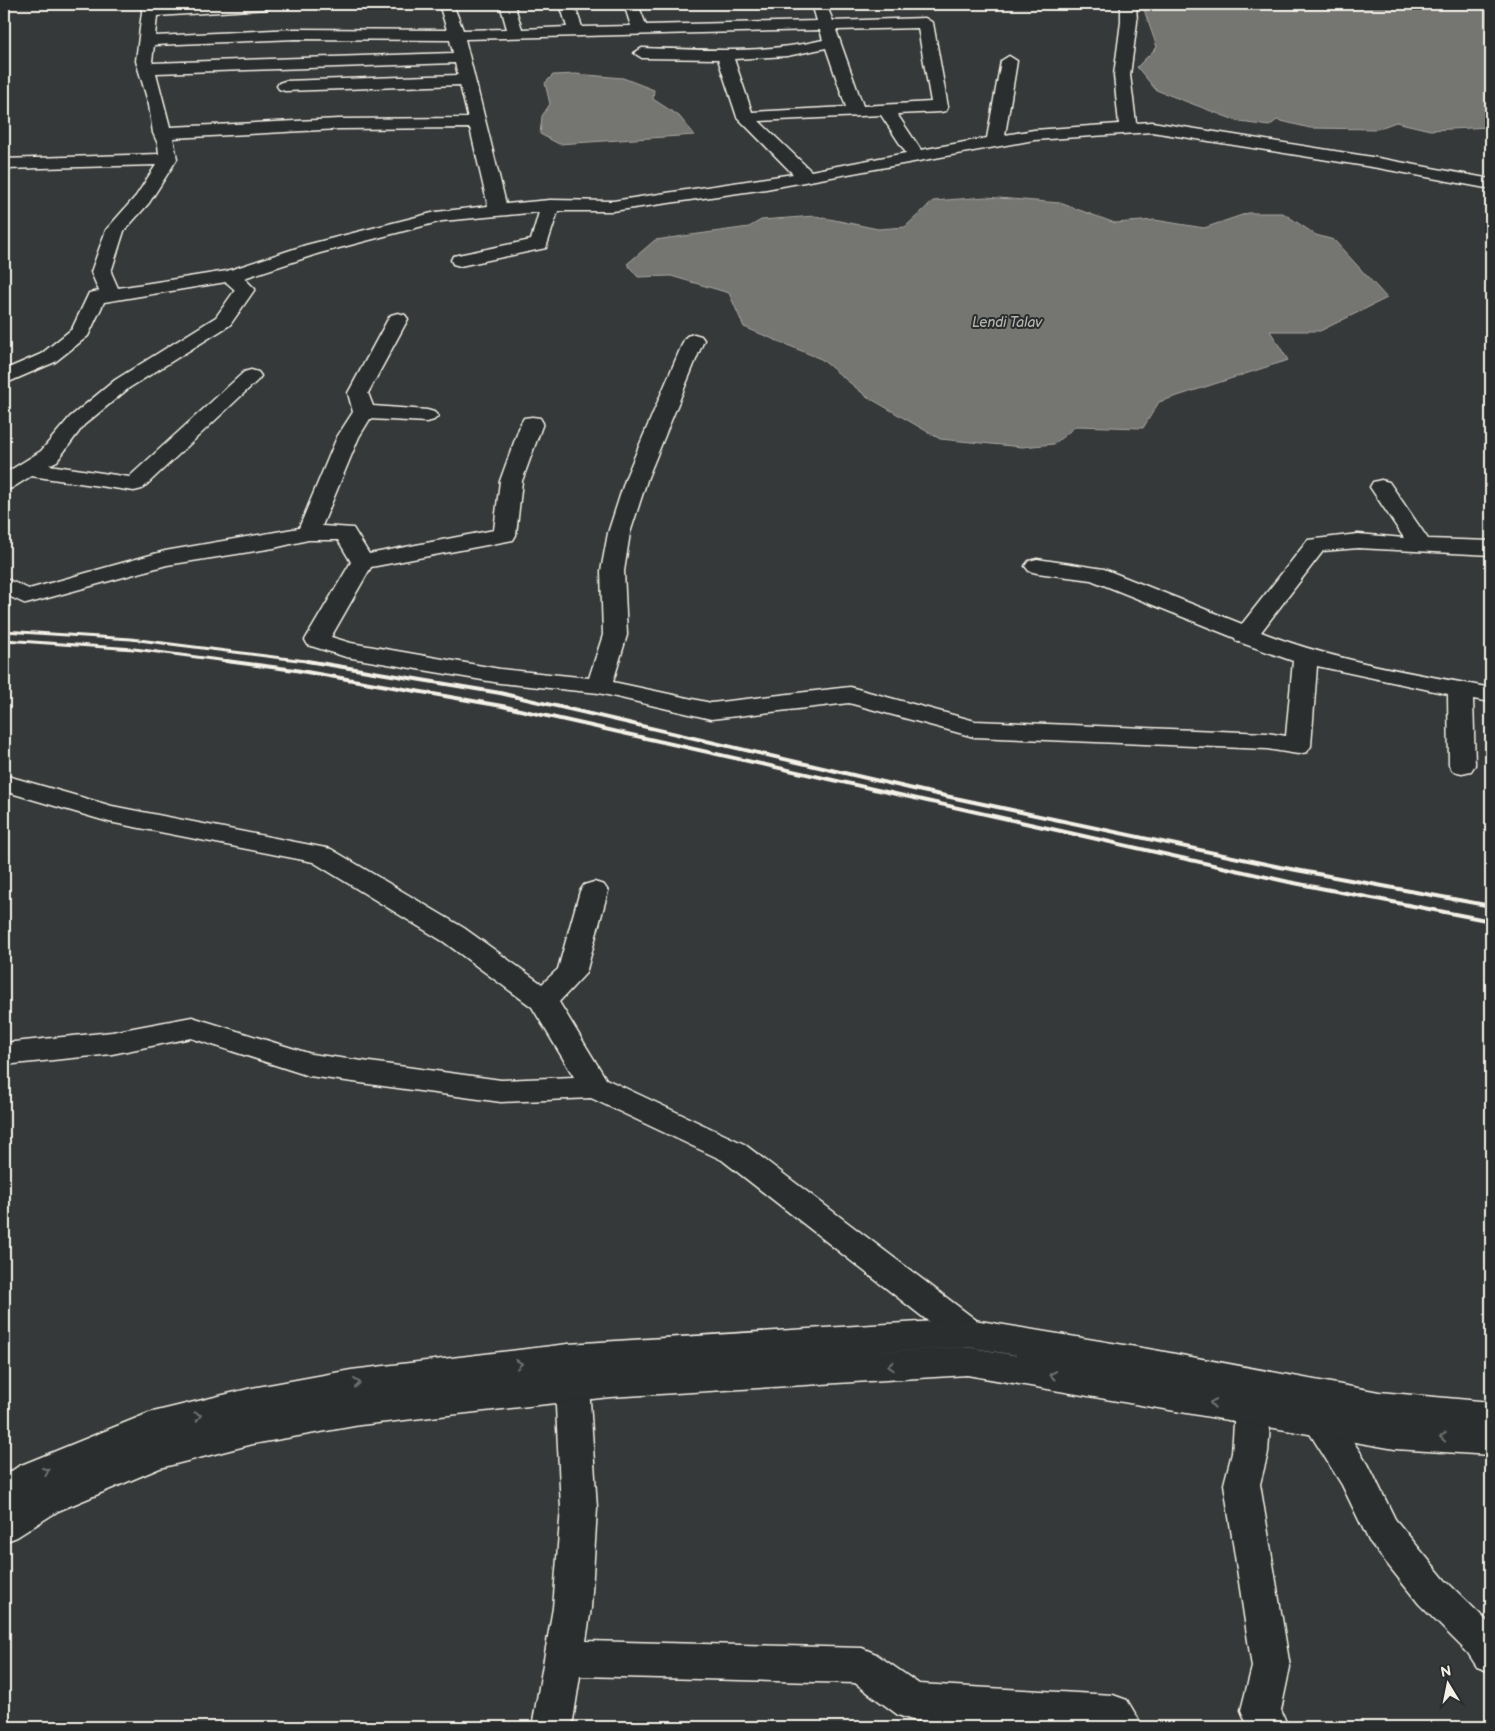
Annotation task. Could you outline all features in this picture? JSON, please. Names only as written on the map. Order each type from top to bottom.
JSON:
[{"type":"street","points":[[111,295],[101,272],[115,230],[144,199],[168,159],[167,144],[162,133],[157,105],[144,61],[149,8],[266,4]]},
{"type":"street","points":[[446,4],[456,35],[498,210]]},
{"type":"street","points":[[507,4],[516,33]]},
{"type":"street","points":[[566,4],[576,32]]},
{"type":"street","points":[[631,4],[640,30]]},
{"type":"street","points":[[819,4],[857,113]]},
{"type":"street","points":[[1128,128],[1122,75],[1130,22],[1129,4]]},
{"type":"street","points":[[146,41],[295,34],[456,35],[640,30],[795,19],[828,26],[925,24],[940,107],[857,113],[745,117]]},
{"type":"street","points":[[642,54],[724,54],[808,49],[833,42]]},
{"type":"street","points":[[724,54],[745,117],[806,176]]},
{"type":"street","points":[[146,68],[461,58]]},
{"type":"street","points":[[995,142],[1009,61]]},
{"type":"street","points":[[285,86],[466,80]]},
{"type":"street","points":[[887,111],[916,156]]},
{"type":"street","points":[[162,133],[339,124],[476,123]]},
{"type":"street","points":[[4,378],[48,358],[81,332],[96,297],[230,276],[313,249],[442,216],[550,206],[613,206],[806,176],[1034,135],[1152,127],[1274,145],[1491,184]]},
{"type":"street","points":[[4,164],[168,159]]},
{"type":"street","points":[[460,260],[539,244],[550,206]]},
{"type":"street","points":[[4,483],[49,456],[78,421],[122,384],[223,321],[245,289],[230,276]]},
{"type":"street","points":[[364,412],[358,393],[398,319]]},
{"type":"street","points":[[599,686],[615,635],[613,563],[627,510],[646,450],[678,383],[694,340]]},
{"type":"street","points":[[28,468],[134,484],[251,376]]},
{"type":"street","points":[[364,412],[427,416]]},
{"type":"street","points":[[308,533],[348,437],[364,412]]},
{"type":"street","points":[[532,423],[511,482],[506,534],[363,562],[317,640],[346,650],[500,676],[599,686],[711,710],[795,704],[850,695],[974,730],[1267,741],[1298,746],[1306,656]]},
{"type":"street","points":[[1381,487],[1421,546]]},
{"type":"street","points":[[4,585],[26,598],[164,558],[274,541],[308,533],[345,533],[363,562]]},
{"type":"street","points":[[1245,636],[1316,545],[1358,541],[1421,546],[1491,548]]},
{"type":"street","points":[[1037,566],[1096,574],[1144,595],[1193,612],[1245,636],[1306,656],[1395,677],[1491,695]]},
{"type":"street","points":[[1460,688],[1462,765]]},
{"type":"street","points":[[4,783],[109,814],[321,855],[454,935],[543,1000],[594,1087]]},
{"type":"street","points":[[543,1000],[571,973],[594,891]]},
{"type":"street","points":[[4,1054],[112,1043],[192,1027],[309,1065],[501,1091],[594,1087],[732,1152],[968,1347],[1253,1409],[1378,1406],[1491,1417]]},
{"type":"street","points":[[4,1495],[32,1477],[149,1428],[242,1405],[351,1384],[968,1347],[1154,1364],[1314,1407],[1395,1434],[1491,1440]]},
{"type":"street","points":[[4,1526],[45,1500],[154,1454],[217,1438],[570,1372]]},
{"type":"street","points":[[552,1727],[572,1608],[579,1508],[570,1372]]},
{"type":"street","points":[[1314,1407],[1355,1475],[1382,1530],[1432,1592],[1482,1641],[1491,1655]]},
{"type":"street","points":[[1253,1409],[1250,1453],[1242,1484],[1272,1668],[1261,1710],[1268,1727]]},
{"type":"street","points":[[564,1658],[862,1666],[912,1702],[1113,1713],[1123,1727]]},
{"type":"water","points":[[1142,4],[1491,4],[1491,127],[1430,130],[1396,122],[1377,129],[1310,128],[1277,120],[1269,126],[1240,122],[1156,90],[1137,67],[1157,47]]},
{"type":"water","points":[[576,74],[623,78],[654,90],[653,99],[679,116],[695,135],[559,144],[540,134],[542,116],[550,104],[545,83],[553,75]]},
{"type":"water","name":"Lendi Talav","points":[[986,197],[1060,203],[1115,223],[1155,220],[1204,228],[1248,213],[1283,213],[1316,235],[1334,240],[1387,298],[1320,331],[1270,331],[1288,360],[1159,402],[1143,428],[1076,426],[1054,444],[1022,447],[940,439],[866,396],[821,359],[744,327],[729,293],[671,276],[638,277],[627,264],[655,240],[749,227],[761,220],[815,216],[878,229],[905,227],[933,201]]},
{"type":"railway","points":[[4,631],[131,639],[310,661]]},
{"type":"railway","points":[[4,640],[134,649],[235,662]]},
{"type":"railway","points":[[226,661],[295,670],[502,706],[1289,882],[1491,921]]},
{"type":"railway","points":[[310,661],[314,662]]},
{"type":"railway","points":[[310,661],[500,693],[922,791],[1280,867],[1491,906]]}]
